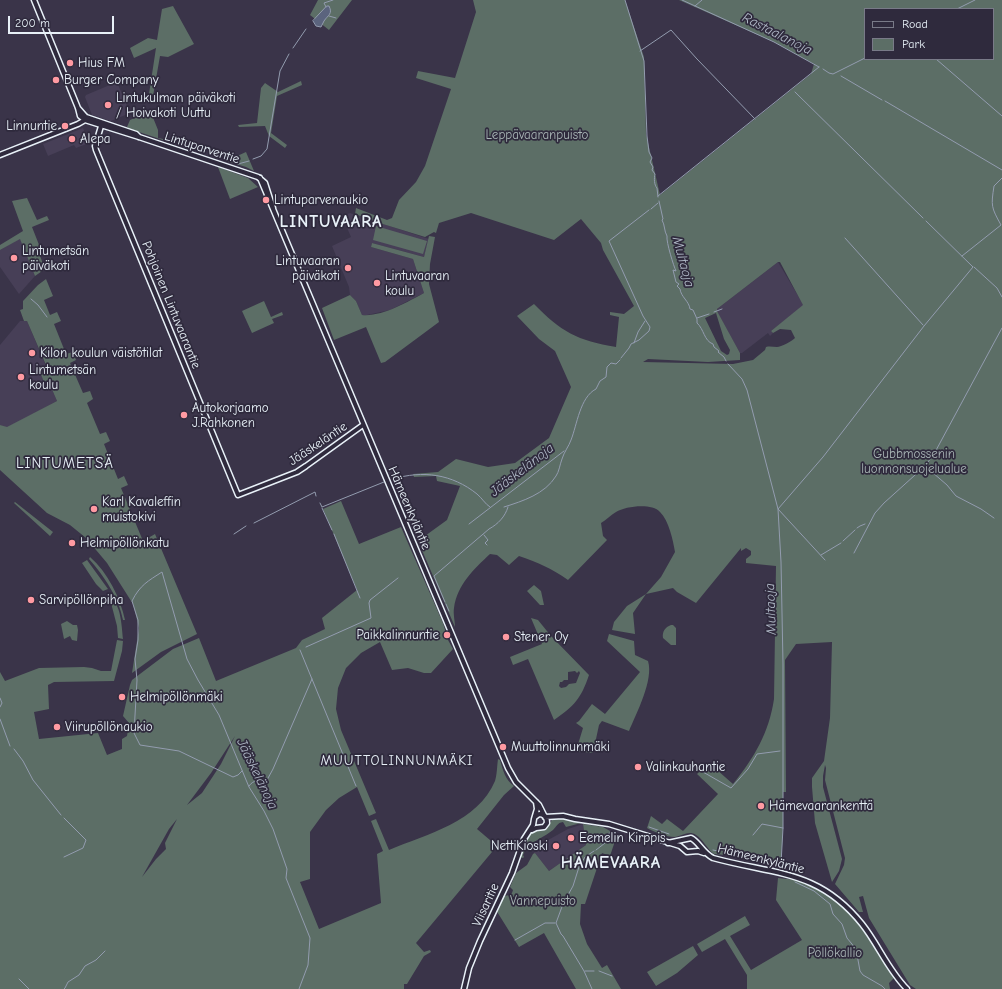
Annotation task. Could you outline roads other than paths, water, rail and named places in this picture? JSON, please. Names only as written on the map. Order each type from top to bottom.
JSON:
[{"type":"street","points":[[0,155],[74,125],[83,118],[34,0]]},
{"type":"street","name":"Lintuparventie","points":[[83,118],[136,134],[138,137],[260,178]]},
{"type":"street","name":"Pohjoinen Lintuvaarantie","points":[[102,124],[95,146],[97,153],[238,495]]},
{"type":"street","name":"Hämeenkyläntie","points":[[260,178],[508,768],[516,782],[539,805],[545,818]]},
{"type":"street","name":"Jääskeläntie","points":[[238,495],[297,472],[363,425]]},
{"type":"street","points":[[536,802],[537,809],[534,823],[538,828]]},
{"type":"street","points":[[535,817],[539,814],[545,818],[563,816],[609,824],[680,846],[688,852],[694,851],[697,847],[694,839],[688,838],[668,842]]},
{"type":"street","points":[[530,831],[544,827],[545,818]]},
{"type":"street","name":"Viisaritie","points":[[464,989],[469,968],[480,941],[512,873],[524,839],[534,823]]},
{"type":"street","points":[[683,848],[683,843],[686,839]]},
{"type":"street","name":"Hämeenkyläntie","points":[[697,844],[710,857],[718,860],[776,871],[818,885],[845,905],[863,925],[899,981],[906,989]]},
{"type":"street","name":"Hämeenkyläntie","points":[[694,851],[705,853]]},
{"type":"water","points":[[327,6],[329,6],[330,14],[321,27],[316,26],[313,21]]},
{"type":"waterway","points":[[326,7],[324,3],[333,0]]},
{"type":"waterway","points":[[625,0],[644,61],[647,136],[649,152],[652,158],[650,162],[653,167],[652,170],[655,174],[654,181],[657,188],[658,197]]},
{"type":"waterway","name":"Rastaalanoja","points":[[682,0],[774,42],[819,67]]},
{"type":"waterway","points":[[695,6],[702,0]]},
{"type":"waterway","name":"Rastaalanoja","points":[[959,8],[975,0]]},
{"type":"waterway","points":[[329,16],[336,18]]},
{"type":"waterway","points":[[293,48],[306,29]]},
{"type":"waterway","points":[[640,51],[671,30],[755,119]]},
{"type":"waterway","points":[[253,159],[261,156],[267,149],[280,71],[289,54]]},
{"type":"waterway","name":"Rastaalanoja","points":[[823,69],[833,74],[864,58]]},
{"type":"waterway","points":[[937,60],[1002,116]]},
{"type":"waterway","points":[[658,196],[819,67]]},
{"type":"waterway","points":[[841,76],[882,100]]},
{"type":"waterway","points":[[795,92],[923,218]]},
{"type":"waterway","points":[[885,101],[1002,170]]},
{"type":"waterway","points":[[238,164],[249,161]]},
{"type":"waterway","points":[[962,256],[1001,225],[995,214],[992,198],[994,186],[1002,178]]},
{"type":"waterway","name":"Multaoja","points":[[659,201],[669,249],[676,271],[673,270],[676,282],[679,284],[677,286],[690,309],[693,310],[697,323],[706,338],[713,344],[726,361]]},
{"type":"waterway","name":"Jääskelänoja","points":[[651,209],[658,203]]},
{"type":"waterway","name":"Jääskelänoja","points":[[621,358],[631,344],[639,340],[649,331],[650,327],[643,316],[609,241],[649,210]]},
{"type":"waterway","points":[[825,560],[778,509],[823,457],[924,326],[973,267],[926,221]]},
{"type":"waterway","points":[[845,238],[923,325]]},
{"type":"waterway","points":[[974,267],[997,288],[1002,297]]},
{"type":"waterway","points":[[31,299],[38,305],[47,317]]},
{"type":"waterway","points":[[714,312],[722,309]]},
{"type":"waterway","points":[[697,318],[709,314]]},
{"type":"waterway","points":[[634,343],[638,332],[645,321]]},
{"type":"waterway","points":[[854,553],[875,513],[925,466],[934,454],[1002,328]]},
{"type":"waterway","name":"Jääskelänoja","points":[[504,507],[540,492],[546,488],[556,476],[586,398],[596,389],[600,381],[606,377],[607,367],[611,363],[616,364],[620,360]]},
{"type":"waterway","name":"Multaoja","points":[[728,364],[742,379],[747,390],[778,509],[781,562],[783,664],[783,828],[781,864]]},
{"type":"waterway","name":"Jääskelänoja","points":[[469,524],[564,451]]},
{"type":"waterway","points":[[925,466],[947,485],[956,496],[981,509],[994,518]]},
{"type":"waterway","name":"Jääskelänoja","points":[[393,479],[415,475],[447,478],[467,487],[477,494],[490,507]]},
{"type":"waterway","name":"Jääskelänoja","points":[[320,503],[322,507],[384,482]]},
{"type":"waterway","name":"Jääskelänoja","points":[[254,523],[315,492],[316,496]]},
{"type":"waterway","points":[[445,602],[434,576],[495,525],[503,517],[508,507]]},
{"type":"waterway","points":[[322,508],[332,530]]},
{"type":"waterway","points":[[857,528],[865,524]]},
{"type":"waterway","name":"Jääskelänoja","points":[[234,534],[246,526]]},
{"type":"waterway","points":[[843,541],[855,530]]},
{"type":"waterway","points":[[334,534],[360,598]]},
{"type":"waterway","points":[[484,535],[488,540],[485,543],[487,545]]},
{"type":"waterway","points":[[821,555],[841,543]]},
{"type":"waterway","name":"Jääskelänoja","points":[[242,771],[233,777],[179,751],[140,745],[134,733],[137,680],[135,659],[138,640],[138,620],[132,601],[141,587],[162,572],[187,659],[219,715],[249,787],[273,829],[287,869],[286,878],[310,938],[308,965],[299,989]]},
{"type":"waterway","points":[[306,647],[371,618],[370,600],[398,578]]},
{"type":"waterway","points":[[446,604],[449,611]]},
{"type":"waterway","points":[[300,650],[356,786]]},
{"type":"waterway","points":[[249,786],[254,781],[267,780],[312,679]]},
{"type":"waterway","points":[[0,698],[2,703],[0,707]]},
{"type":"waterway","points":[[0,719],[10,746]]},
{"type":"waterway","points":[[14,749],[23,761],[33,780],[61,815]]},
{"type":"waterway","points":[[703,772],[731,788],[748,769],[757,754],[780,751]]},
{"type":"waterway","points":[[64,818],[86,840],[83,848],[64,857]]},
{"type":"waterway","points":[[753,835],[762,824],[783,828]]},
{"type":"waterway","points":[[649,827],[669,834]]},
{"type":"waterway","points":[[596,850],[605,843],[609,833],[616,832]]},
{"type":"waterway","points":[[713,850],[718,851],[726,849],[737,853]]},
{"type":"waterway","points":[[592,989],[584,971],[561,934],[556,923],[563,904],[573,886],[579,867],[585,857],[594,851]]},
{"type":"waterway","points":[[753,858],[780,862]]},
{"type":"waterway","name":"Multaoja","points":[[795,882],[814,891],[830,904],[833,914],[842,924],[847,938],[856,949],[860,971],[863,975],[885,989]]},
{"type":"waterway","points":[[515,940],[545,923],[555,923]]},
{"type":"waterway","points":[[64,989],[68,982],[79,975],[85,966],[96,960],[105,951]]},
{"type":"waterway","points":[[585,971],[594,971]]},
{"type":"waterway","points":[[599,971],[612,976]]},
{"type":"waterway","points":[[19,979],[29,989]]},
{"type":"place","name":"Hius FM","points":[[70,63]]},
{"type":"place","name":"Burger Company","points":[[56,80]]},
{"type":"place","name":"Lintukulman päiväkoti / Hoivakoti Uuttu","points":[[108,105]]},
{"type":"place","name":"Linnuntie","points":[[65,126]]},
{"type":"place","name":"Alepa","points":[[72,139]]},
{"type":"place","name":"Lintuparvenaukio","points":[[266,200]]},
{"type":"place","name":"Lintumetsän päiväkoti","points":[[14,258]]},
{"type":"place","name":"Lintuvaaran päiväkoti","points":[[348,268]]},
{"type":"place","name":"Lintuvaaran koulu","points":[[377,283]]},
{"type":"place","name":"Kilon koulun väistötilat","points":[[32,353]]},
{"type":"place","name":"Lintumetsän koulu","points":[[21,377]]},
{"type":"place","name":"Autokorjaamo J.Rahkonen","points":[[184,415]]},
{"type":"place","name":"Karl Kavaleffin muistokivi","points":[[94,509]]},
{"type":"place","name":"Helmipöllönkatu","points":[[72,543]]},
{"type":"place","name":"Sarvipöllönpiha","points":[[31,600]]},
{"type":"place","name":"Paikkalinnuntie","points":[[447,635]]},
{"type":"place","name":"Stener Oy","points":[[506,637]]},
{"type":"place","name":"Helmipöllönmäki","points":[[122,697]]},
{"type":"place","name":"Viirupöllönaukio","points":[[57,727]]},
{"type":"place","name":"Muuttolinnunmäki","points":[[503,747]]},
{"type":"place","name":"Valinkauhantie","points":[[638,767]]},
{"type":"place","name":"Hämevaarankenttä","points":[[761,806]]},
{"type":"place","name":"Eemelin Kirppis","points":[[571,838]]},
{"type":"place","name":"NettiKioski","points":[[556,846]]},
{"type":"district","name":"LINTUVAARA","points":[[331,222]]},
{"type":"district","name":"LINTUMETSÄ","points":[[65,464]]},
{"type":"district","name":"MUUTTOLINNUNMÄKI","points":[[397,761]]},
{"type":"district","name":"HÄMEVAARA","points":[[611,863]]},
{"type":"park label","name":"Leppävaaranpuisto","points":[[537,135]]},
{"type":"park label","name":"Gubbmossenin luonnonsuojelualue","points":[[914,462]]},
{"type":"park label","name":"Vannepuisto","points":[[543,901]]},
{"type":"park label","name":"Pöllökallio","points":[[835,953]]}]
